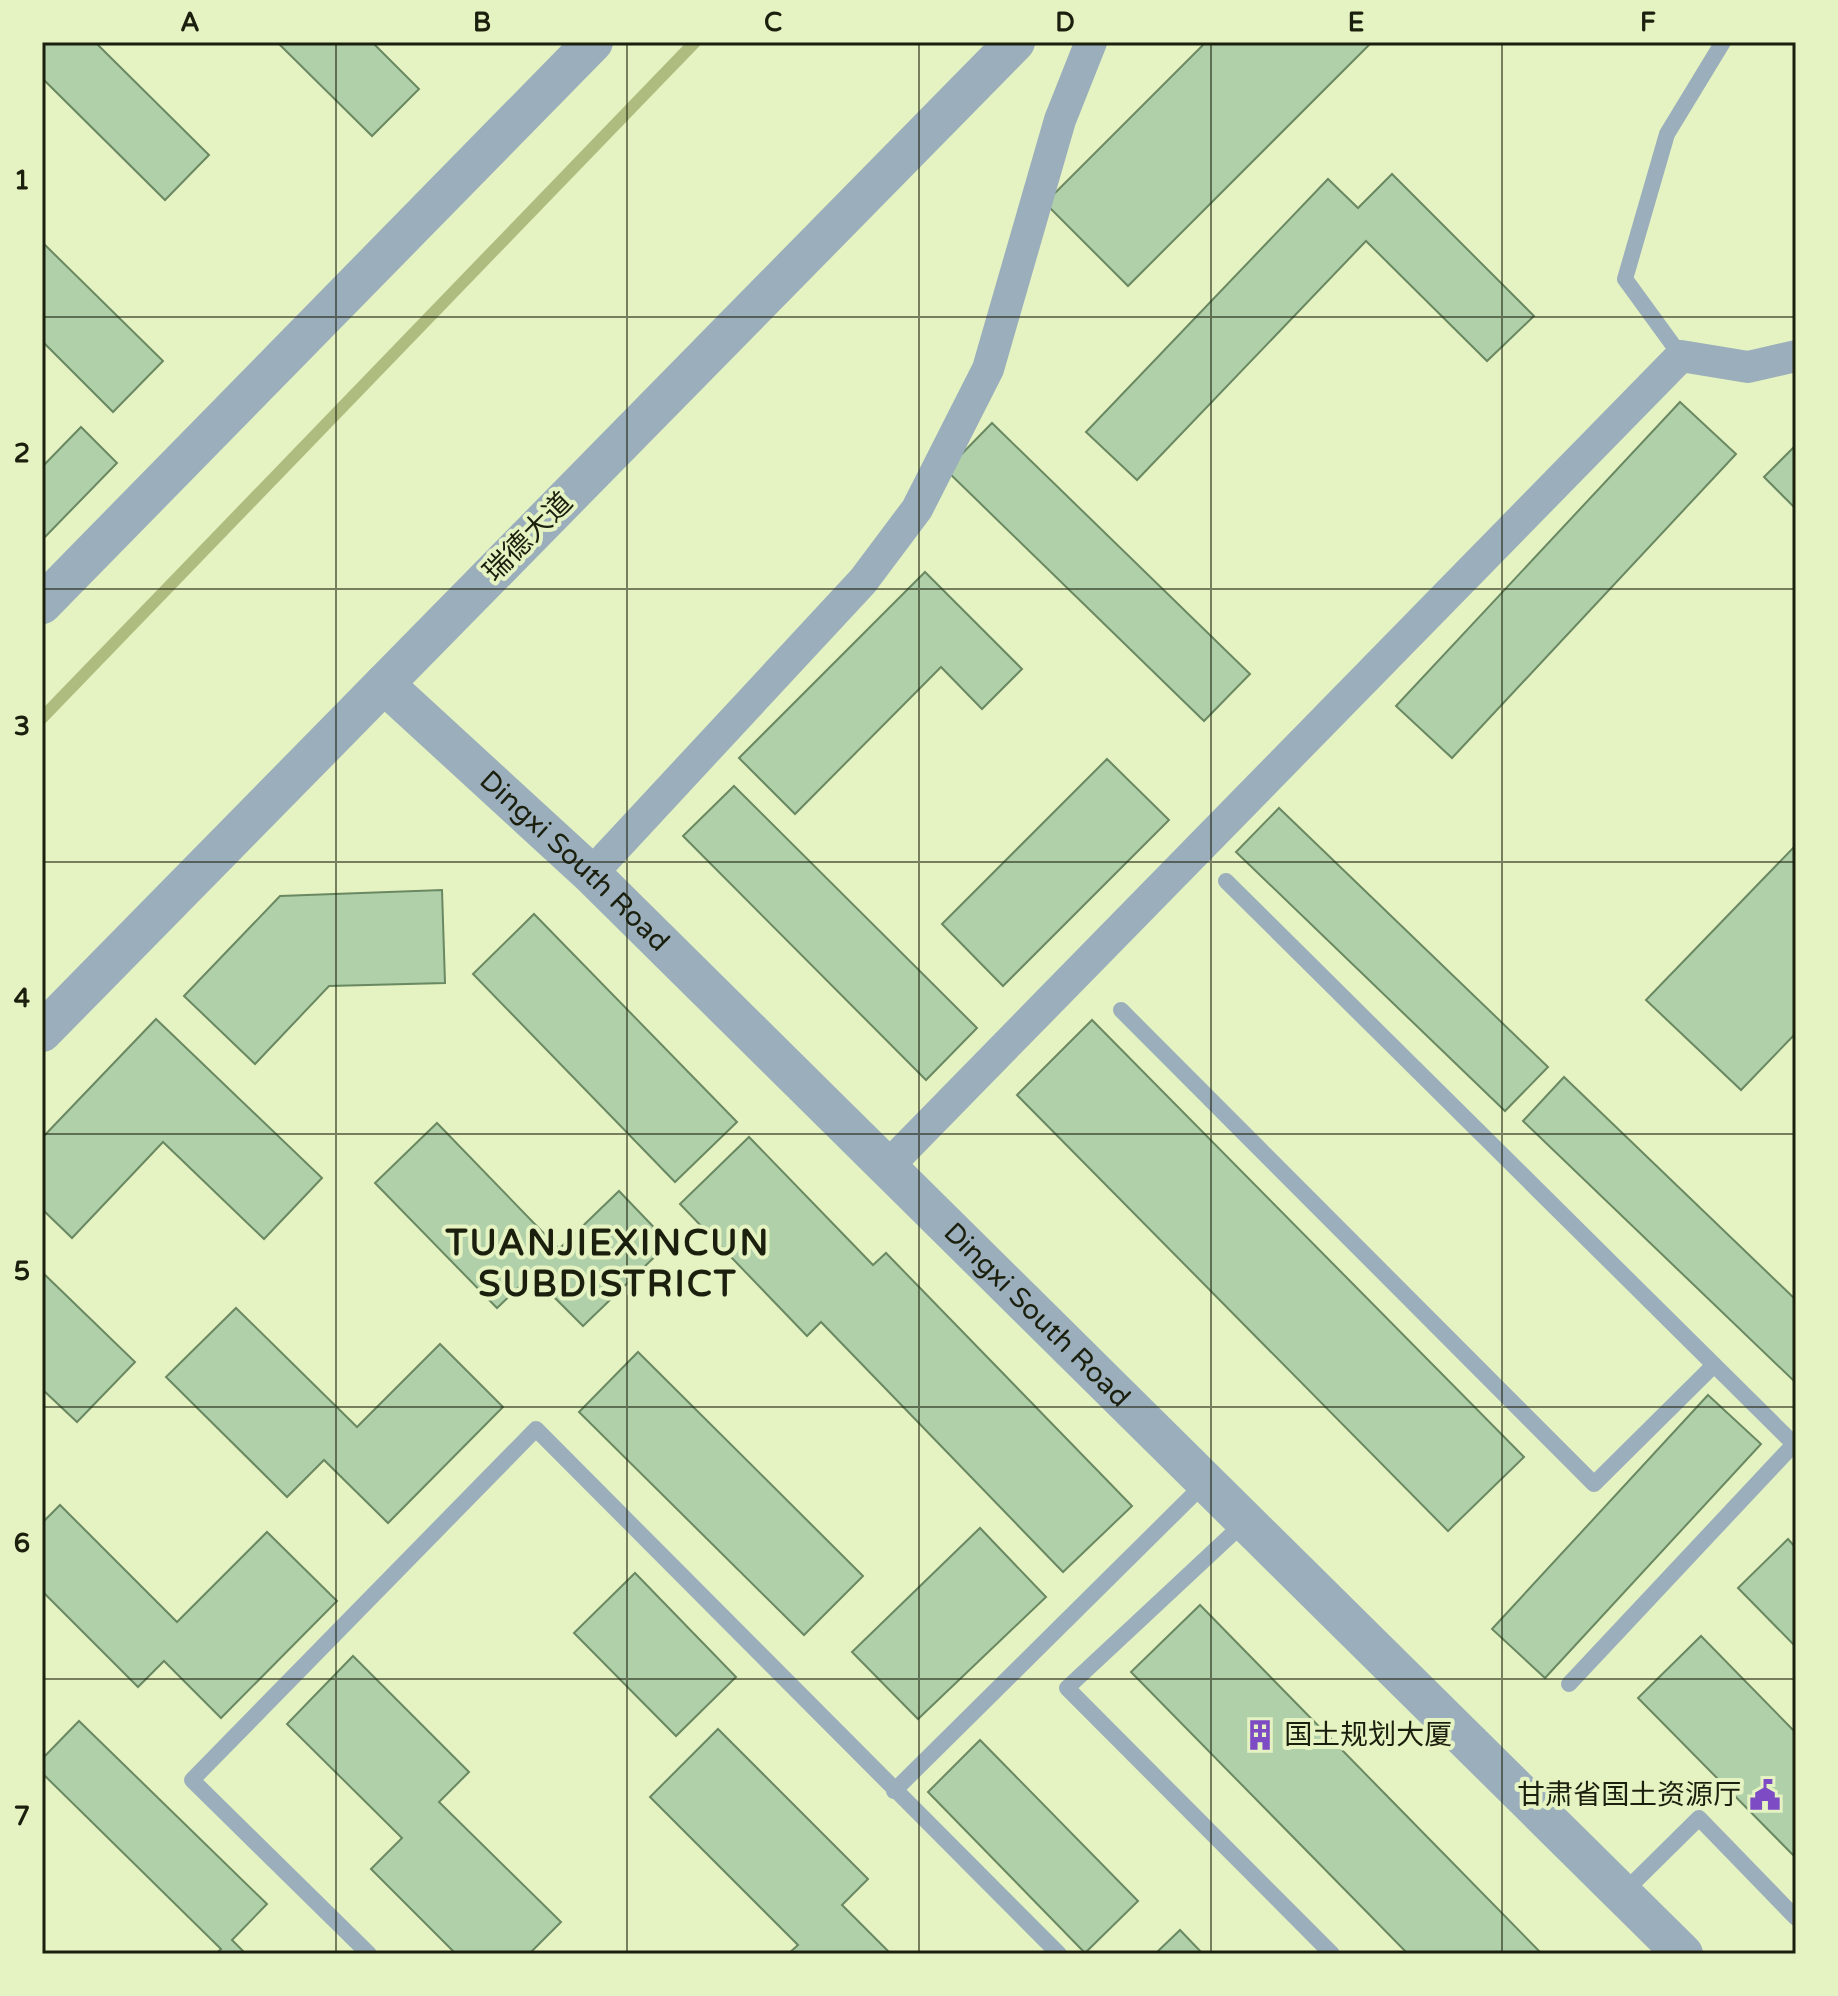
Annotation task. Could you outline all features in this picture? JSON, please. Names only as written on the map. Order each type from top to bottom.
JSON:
[{"type":"street","points":[[42,604],[593,42]]},
{"type":"street","name":"瑞德大道","points":[[42,1032],[1015,42]]},
{"type":"street","points":[[591,874],[863,581],[917,509],[988,369],[1060,120],[1091,42]]},
{"type":"street","points":[[887,1167],[1681,356],[1748,367],[1796,356]]},
{"type":"street","name":"Dingxi South Road","points":[[384,684],[591,874],[1683,1954]]},
{"type":"lane","points":[[1681,356],[1625,279],[1667,134],[1723,42]]},
{"type":"lane","points":[[1226,881],[1795,1443],[1569,1684]]},
{"type":"lane","points":[[1121,1010],[1594,1484],[1714,1365]]},
{"type":"lane","points":[[369,1954],[192,1780],[536,1429],[1059,1954]]},
{"type":"lane","points":[[894,1791],[1206,1482]]},
{"type":"lane","points":[[1245,1522],[1067,1688],[1332,1954]]},
{"type":"lane","points":[[1622,1894],[1699,1818],[1796,1918]]},
{"type":"building","points":[[42,42],[95,42],[209,155],[165,200],[42,78]]},
{"type":"building","points":[[277,42],[372,42],[419,89],[372,136]]},
{"type":"building","points":[[1206,42],[1372,42],[1128,286],[1045,203]]},
{"type":"building","points":[[1392,174],[1534,316],[1487,361],[1366,241],[1137,480],[1086,432],[1328,179],[1358,208]]},
{"type":"building","points":[[42,242],[163,361],[113,412],[42,341]]},
{"type":"building","points":[[1680,402],[1736,454],[1452,758],[1396,706]]},
{"type":"building","points":[[992,423],[1250,674],[1204,721],[946,470]]},
{"type":"building","points":[[81,427],[117,463],[42,540],[42,467]]},
{"type":"building","points":[[1796,445],[1796,509],[1764,477]]},
{"type":"building","points":[[925,572],[1022,669],[982,709],[941,667],[795,814],[739,758]]},
{"type":"building","points":[[1107,759],[1169,820],[1003,986],[942,924]]},
{"type":"building","points":[[734,786],[977,1028],[926,1080],[683,836]]},
{"type":"building","points":[[1279,808],[1548,1067],[1505,1111],[1236,852]]},
{"type":"building","points":[[1796,845],[1796,1033],[1741,1090],[1646,1000]]},
{"type":"building","points":[[442,890],[445,983],[329,986],[255,1064],[184,996],[280,896]]},
{"type":"building","points":[[534,914],[737,1122],[675,1182],[473,974]]},
{"type":"building","points":[[156,1019],[322,1178],[264,1239],[163,1142],[72,1238],[42,1209],[42,1138]]},
{"type":"building","points":[[1092,1020],[1524,1457],[1448,1531],[1017,1095]]},
{"type":"building","points":[[1564,1077],[1796,1300],[1794,1381],[1523,1121]]},
{"type":"building","points":[[437,1123],[559,1249],[619,1191],[669,1243],[583,1326],[532,1275],[497,1308],[375,1183]]},
{"type":"building","points":[[749,1137],[873,1265],[886,1253],[1132,1506],[1063,1572],[821,1322],[807,1336],[680,1204]]},
{"type":"building","points":[[42,1272],[135,1362],[77,1422],[42,1389]]},
{"type":"building","points":[[236,1308],[357,1427],[440,1344],[503,1407],[388,1523],[324,1460],[287,1497],[166,1377]]},
{"type":"building","points":[[638,1352],[863,1576],[804,1635],[579,1412]]},
{"type":"building","points":[[1708,1395],[1761,1444],[1545,1678],[1492,1629]]},
{"type":"building","points":[[60,1505],[177,1622],[267,1532],[337,1601],[221,1718],[164,1661],[138,1687],[42,1591],[42,1523]]},
{"type":"building","points":[[980,1528],[1046,1597],[918,1719],[852,1652]]},
{"type":"building","points":[[1788,1539],[1796,1548],[1796,1647],[1738,1588]]},
{"type":"building","points":[[635,1573],[736,1677],[676,1736],[574,1633]]},
{"type":"building","name":"国土规划大厦","points":[[1200,1605],[1542,1954],[1408,1954],[1131,1672]]},
{"type":"building","name":"甘肃省国土资源厅","points":[[1701,1636],[1796,1733],[1796,1858],[1638,1698]]},
{"type":"building","points":[[353,1656],[469,1772],[439,1802],[561,1922],[529,1954],[456,1954],[371,1869],[402,1838],[287,1724]]},
{"type":"building","points":[[79,1721],[267,1904],[232,1940],[246,1954],[216,1954],[221,1949],[42,1773],[42,1759]]},
{"type":"building","points":[[718,1729],[868,1879],[842,1905],[891,1954],[788,1954],[798,1945],[650,1797]]},
{"type":"building","points":[[980,1740],[1138,1901],[1085,1953],[928,1792]]},
{"type":"building","points":[[1180,1930],[1203,1954],[1155,1954]]},
{"type":"waterway","points":[[42,718],[695,42]]},
{"type":"place","name":"国土规划大厦","points":[[1260,1735]]},
{"type":"place","name":"甘肃省国土资源厅","points":[[1765,1795]]},
{"type":"district","name":"TUANJIEXINCUN SUBDISTRICT","points":[[608,1264]]}]
